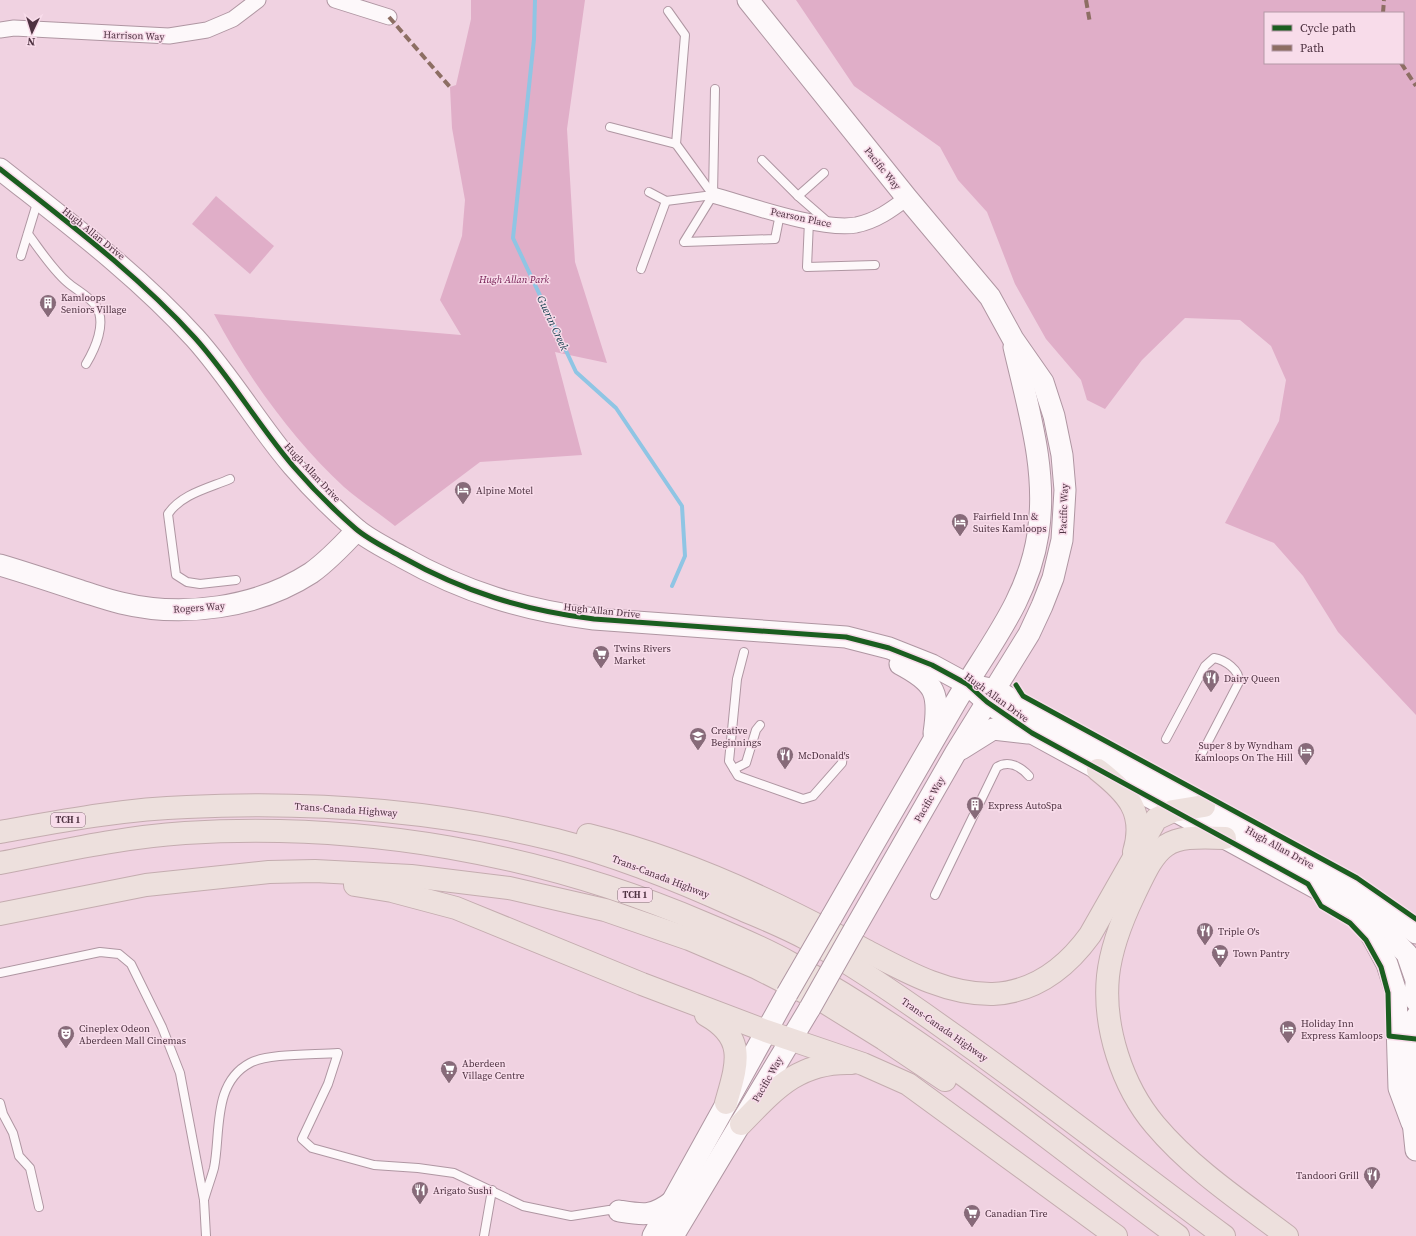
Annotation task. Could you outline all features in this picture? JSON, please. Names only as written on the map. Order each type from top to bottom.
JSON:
[{"type":"highway","points":[[1098,770],[1124,793],[1136,814],[1137,840],[1130,864]]},
{"type":"highway","name":"Trans-Canada Highway","points":[[0,832],[136,811],[185,807],[294,805],[386,810],[499,827],[557,840],[608,855],[710,894],[804,937],[849,963],[1016,1078],[1224,1236]]},
{"type":"highway","points":[[499,827],[580,833],[618,843],[657,856],[776,904],[909,973],[941,986],[975,993],[993,994],[1021,990],[1050,977],[1080,949],[1090,935],[1156,819],[1173,811],[1204,806]]},
{"type":"highway","name":"TCH 1","points":[[0,863],[141,838],[185,833],[335,833],[435,844],[551,868],[628,892],[681,913],[790,962],[860,1004],[912,1038],[1178,1236]]},
{"type":"highway","points":[[1225,838],[1179,838],[1168,844],[1155,855],[1132,899],[1112,952],[1108,976],[1109,1017],[1117,1053],[1124,1072],[1141,1106],[1155,1125],[1214,1180],[1287,1236]]},
{"type":"highway","points":[[3,914],[146,885],[234,877],[269,872],[315,871],[426,878],[508,888],[605,910],[689,939],[781,979],[826,1003],[884,1039],[951,1084],[1023,1120]]},
{"type":"highway","points":[[234,877],[323,880],[392,892],[425,899],[456,908],[642,984],[766,1031],[791,1038],[863,1064],[908,1084],[1116,1236]]},
{"type":"highway","points":[[642,984],[721,1023],[730,1034],[734,1040],[736,1058],[733,1079],[726,1103]]},
{"type":"highway","points":[[741,1124],[773,1092],[804,1070],[832,1062],[863,1064]]},
{"type":"main road","name":"Pacific Way","points":[[673,1236],[810,1008],[956,752],[1029,634],[1053,578],[1062,540],[1065,514],[1062,455],[1054,416],[1043,382],[1013,339],[990,297],[907,198],[748,0]]},
{"type":"main road","name":"Hugh Allan Drive","points":[[0,169],[135,277],[175,316],[217,365],[256,421],[294,467],[357,530],[433,574],[476,593],[517,606],[556,614],[594,619],[846,637],[889,648],[912,657],[991,696],[1204,806],[1365,894],[1416,933]]},
{"type":"main road","name":"Pacific Way","points":[[653,1236],[766,1031],[932,742],[1006,623],[1029,571],[1038,534],[1040,509],[1038,457],[1031,416],[1013,339]]},
{"type":"main road","points":[[1038,457],[1062,455]]},
{"type":"main road","name":"Rogers Way","points":[[0,565],[121,604],[182,610],[242,603],[278,590],[310,573],[343,545],[357,530]]},
{"type":"main road","points":[[846,637],[921,675],[929,684],[935,696],[937,707],[932,742]]},
{"type":"main road","name":"Hugh Allan Drive","points":[[991,696],[1032,733],[1373,919],[1407,954],[1416,980]]},
{"type":"main road","points":[[956,752],[993,729],[1032,733]]},
{"type":"main road","points":[[1352,908],[1373,938],[1387,964],[1396,992],[1399,1088],[1412,1123]]},
{"type":"main road","points":[[1416,984],[1414,993],[1416,1001]]},
{"type":"main road","points":[[1416,1017],[1412,1123],[1416,1150]]},
{"type":"main road","points":[[619,1211],[652,1214],[662,1210],[673,1202]]},
{"type":"main road","points":[[619,1211],[639,1224],[646,1236]]},
{"type":"street","name":"Harrison Way","points":[[0,30],[14,28],[169,36],[207,30],[233,19],[258,0]]},
{"type":"street","points":[[335,0],[389,17]]},
{"type":"street","name":"Pearson Place","points":[[713,195],[780,214],[832,225],[856,225],[886,215],[907,198]]},
{"type":"lane","points":[[668,11],[685,35],[676,144]]},
{"type":"lane","points":[[715,89],[713,195],[684,242],[775,239],[780,214]]},
{"type":"lane","points":[[610,127],[676,144],[713,195]]},
{"type":"lane","points":[[762,160],[798,196],[832,225]]},
{"type":"lane","points":[[798,196],[824,173]]},
{"type":"lane","points":[[649,192],[666,201],[713,195]]},
{"type":"lane","points":[[21,256],[38,200]]},
{"type":"lane","points":[[641,269],[666,201]]},
{"type":"lane","points":[[809,221],[807,267],[875,265]]},
{"type":"lane","points":[[28,234],[66,282],[96,306],[100,321],[98,335],[93,351],[86,364]]},
{"type":"lane","points":[[230,479],[175,504],[168,514],[176,575],[187,582],[200,584],[236,580]]},
{"type":"lane","points":[[744,652],[737,679],[729,761],[738,776],[803,799],[813,796],[842,763],[843,754]]},
{"type":"lane","points":[[1166,739],[1205,666],[1214,658],[1220,659],[1236,670],[1239,675],[1239,682],[1200,757]]},
{"type":"lane","points":[[734,769],[746,763],[756,730],[760,725]]},
{"type":"lane","points":[[935,895],[997,767],[1002,764],[1011,765],[1022,768],[1030,776]]},
{"type":"lane","points":[[0,973],[100,952],[120,954],[131,964],[162,1027],[180,1073],[204,1200],[206,1236]]},
{"type":"lane","points":[[204,1200],[214,1168],[219,1110],[232,1079],[250,1063],[269,1058],[338,1053],[328,1084],[302,1139],[312,1148],[374,1165],[454,1172],[523,1206],[571,1216],[609,1210],[619,1211]]},
{"type":"lane","points":[[0,1103],[2,1114],[13,1133],[19,1156],[30,1168],[39,1207]]},
{"type":"lane","points":[[484,1236],[492,1190]]},
{"type":"green space","name":"Hugh Allan Park","points":[[471,0],[585,0],[567,129],[575,262],[607,363],[555,352],[582,455],[480,462],[395,526],[344,487],[325,469],[289,428],[256,383],[214,314],[461,335],[440,300],[462,236],[465,200],[452,128],[450,87],[456,85],[471,19]]},
{"type":"green space","points":[[796,0],[1416,0],[1416,715],[1338,632],[1303,576],[1274,543],[1225,523],[1279,421],[1286,380],[1271,346],[1240,320],[1185,318],[1142,360],[1105,409],[1087,400],[1081,380],[1046,339],[1015,284],[987,212],[958,180],[940,147],[854,86]]},
{"type":"green space","points":[[216,196],[274,246],[250,274],[192,224]]},
{"type":"waterway","name":"Guerin Creek","points":[[535,0],[534,39],[513,238],[576,372],[616,408],[682,506],[685,556],[672,586]]},
{"type":"marked path","points":[[1086,0],[1090,23]]},
{"type":"marked path","points":[[1383,12],[1384,0]]},
{"type":"marked path","points":[[389,17],[450,87]]},
{"type":"marked path","points":[[1402,64],[1416,86]]},
{"type":"cycle path","points":[[0,169],[101,249],[173,315],[208,353],[280,450],[315,491],[356,529],[372,540],[448,580],[471,590],[518,605],[594,619],[846,637],[889,648],[932,665],[967,684],[987,702],[1032,733],[1308,884],[1321,906],[1350,923],[1366,940],[1381,967],[1388,993],[1389,1036],[1416,1039]]},
{"type":"cycle path","points":[[1016,685],[1023,696],[1357,878],[1416,919]]},
{"type":"place","name":"Kamloops Seniors Village","points":[[48,318]]},
{"type":"place","name":"Alpine Motel","points":[[463,505]]},
{"type":"place","name":"Fairfield Inn & Suites Kamloops","points":[[960,537]]},
{"type":"place","name":"Twins Rivers Market","points":[[601,669]]},
{"type":"place","name":"Dairy Queen","points":[[1211,693]]},
{"type":"place","name":"Creative Beginnings","points":[[698,751]]},
{"type":"place","name":"Super 8 by Wyndham Kamloops On The Hill","points":[[1306,766]]},
{"type":"place","name":"McDonald's","points":[[785,770]]},
{"type":"place","name":"Express AutoSpa","points":[[975,820]]},
{"type":"place","name":"Triple O's","points":[[1205,946]]},
{"type":"place","name":"Town Pantry","points":[[1220,968]]},
{"type":"place","name":"Holiday Inn Express Kamloops","points":[[1288,1044]]},
{"type":"place","name":"Cineplex Odeon Aberdeen Mall Cinemas","points":[[66,1049]]},
{"type":"place","name":"Aberdeen Village Centre","points":[[449,1084]]},
{"type":"place","name":"Tandoori Grill","points":[[1372,1190]]},
{"type":"place","name":"Arigato Sushi","points":[[420,1205]]},
{"type":"place","name":"Canadian Tire","points":[[972,1228]]}]
